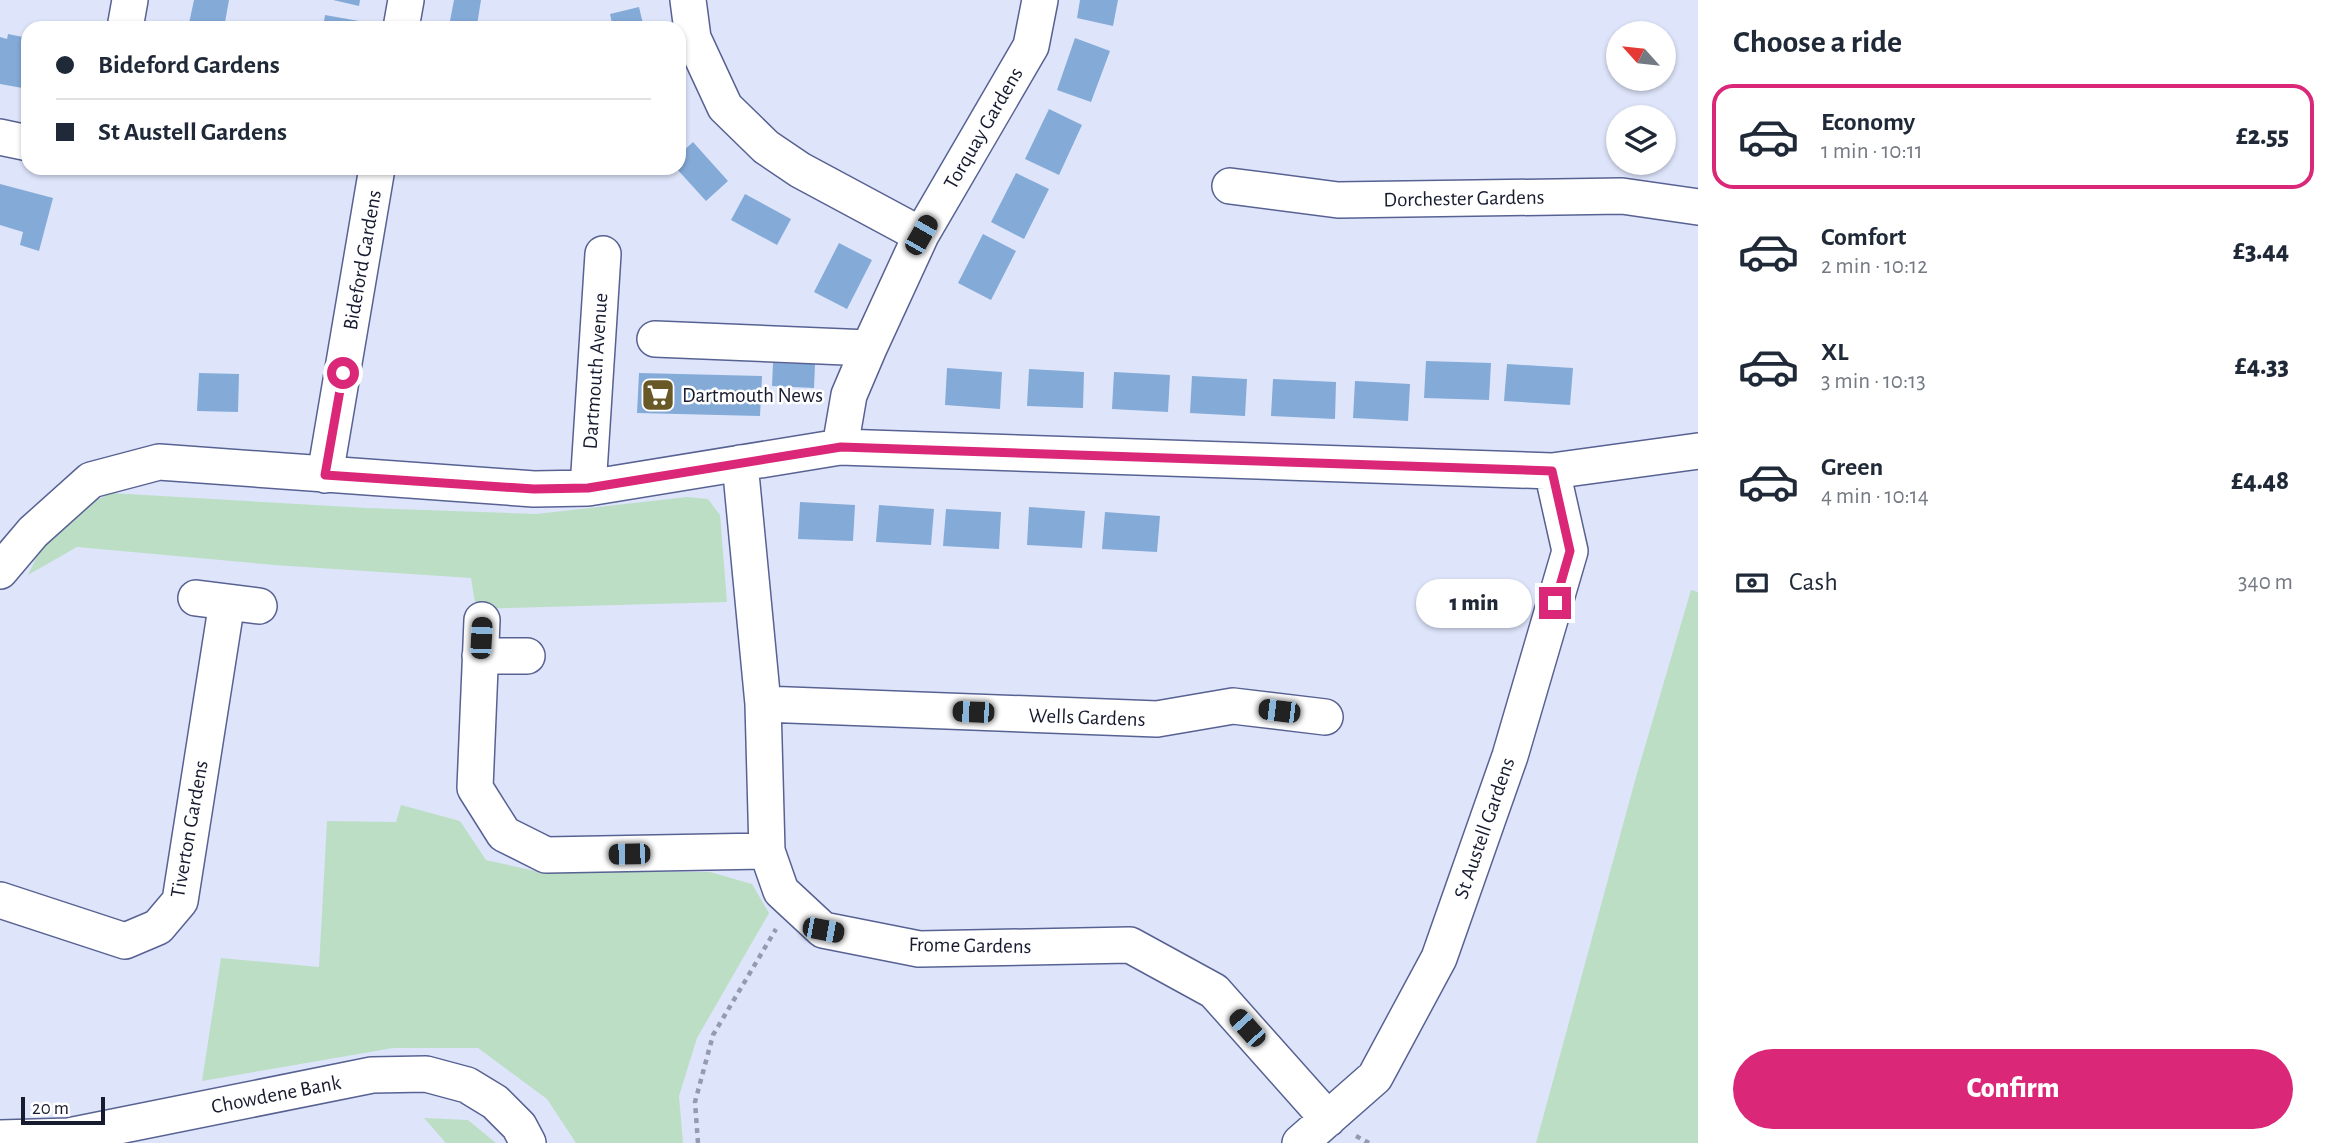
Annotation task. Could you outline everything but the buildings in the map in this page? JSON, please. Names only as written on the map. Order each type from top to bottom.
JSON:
[{"type":"street","points":[[126,21],[130,0]]},
{"type":"street","points":[[402,21],[406,0]]},
{"type":"street","points":[[688,0],[693,38],[725,107],[766,147],[800,170],[921,235]]},
{"type":"street","name":"Torquay Gardens","points":[[841,447],[849,395],[869,348],[921,235],[1031,46],[1040,0]]},
{"type":"street","points":[[0,137],[21,142]]},
{"type":"street","name":"Bideford Gardens","points":[[325,475],[376,175]]},
{"type":"street","name":"Dorchester Gardens","points":[[1230,186],[1338,200],[1622,195],[1698,207]]},
{"type":"street","name":"Dartmouth Avenue","points":[[588,488],[603,254]]},
{"type":"street","points":[[654,339],[869,348]]},
{"type":"street","points":[[0,571],[33,532],[91,480],[159,462],[534,489],[588,488],[841,447],[1552,471],[1698,451]]},
{"type":"street","name":"Frome Gardens","points":[[740,463],[763,704],[767,851],[781,891],[823,930],[919,949],[1130,945],[1214,991],[1328,1119]]},
{"type":"street","name":"St Austell Gardens","points":[[1300,1143],[1375,1077],[1439,958],[1510,756],[1570,551],[1552,471]]},
{"type":"street","name":"Tiverton Gardens","points":[[0,900],[125,940],[158,928],[180,901],[227,602]]},
{"type":"street","points":[[482,620],[475,788],[504,834],[547,855],[767,851]]},
{"type":"street","points":[[480,656],[527,656]]},
{"type":"street","name":"Wells Gardens","points":[[763,704],[1157,719],[1233,706],[1325,717]]},
{"type":"street","name":"Chowdene Bank","points":[[19,1140],[69,1136],[372,1075],[426,1074],[467,1085],[495,1101],[519,1126],[528,1143]]},
{"type":"path","points":[[698,1143],[695,1102],[713,1035],[792,902]]},
{"type":"green space","points":[[110,493],[367,508],[536,514],[687,497],[708,499],[720,515],[727,602],[476,609],[471,578],[274,565],[77,547],[28,575],[41,548],[73,513]]},
{"type":"green space","points":[[1691,590],[1698,592],[1698,1143],[1536,1143],[1636,777]]},
{"type":"green space","points":[[401,805],[460,821],[486,860],[540,872],[710,872],[752,884],[769,913],[697,1038],[679,1096],[683,1143],[576,1143],[547,1099],[478,1048],[393,1048],[202,1081],[221,958],[319,967],[327,821],[396,822]]},
{"type":"green space","points":[[424,1118],[468,1120],[496,1143],[446,1143]]},
{"type":"place","name":"Dartmouth News","points":[[658,395]]},
{"type":"route","points":[[343,373],[325,475],[534,489],[588,488],[841,447],[1552,471],[1570,551],[1555,603]]}]
